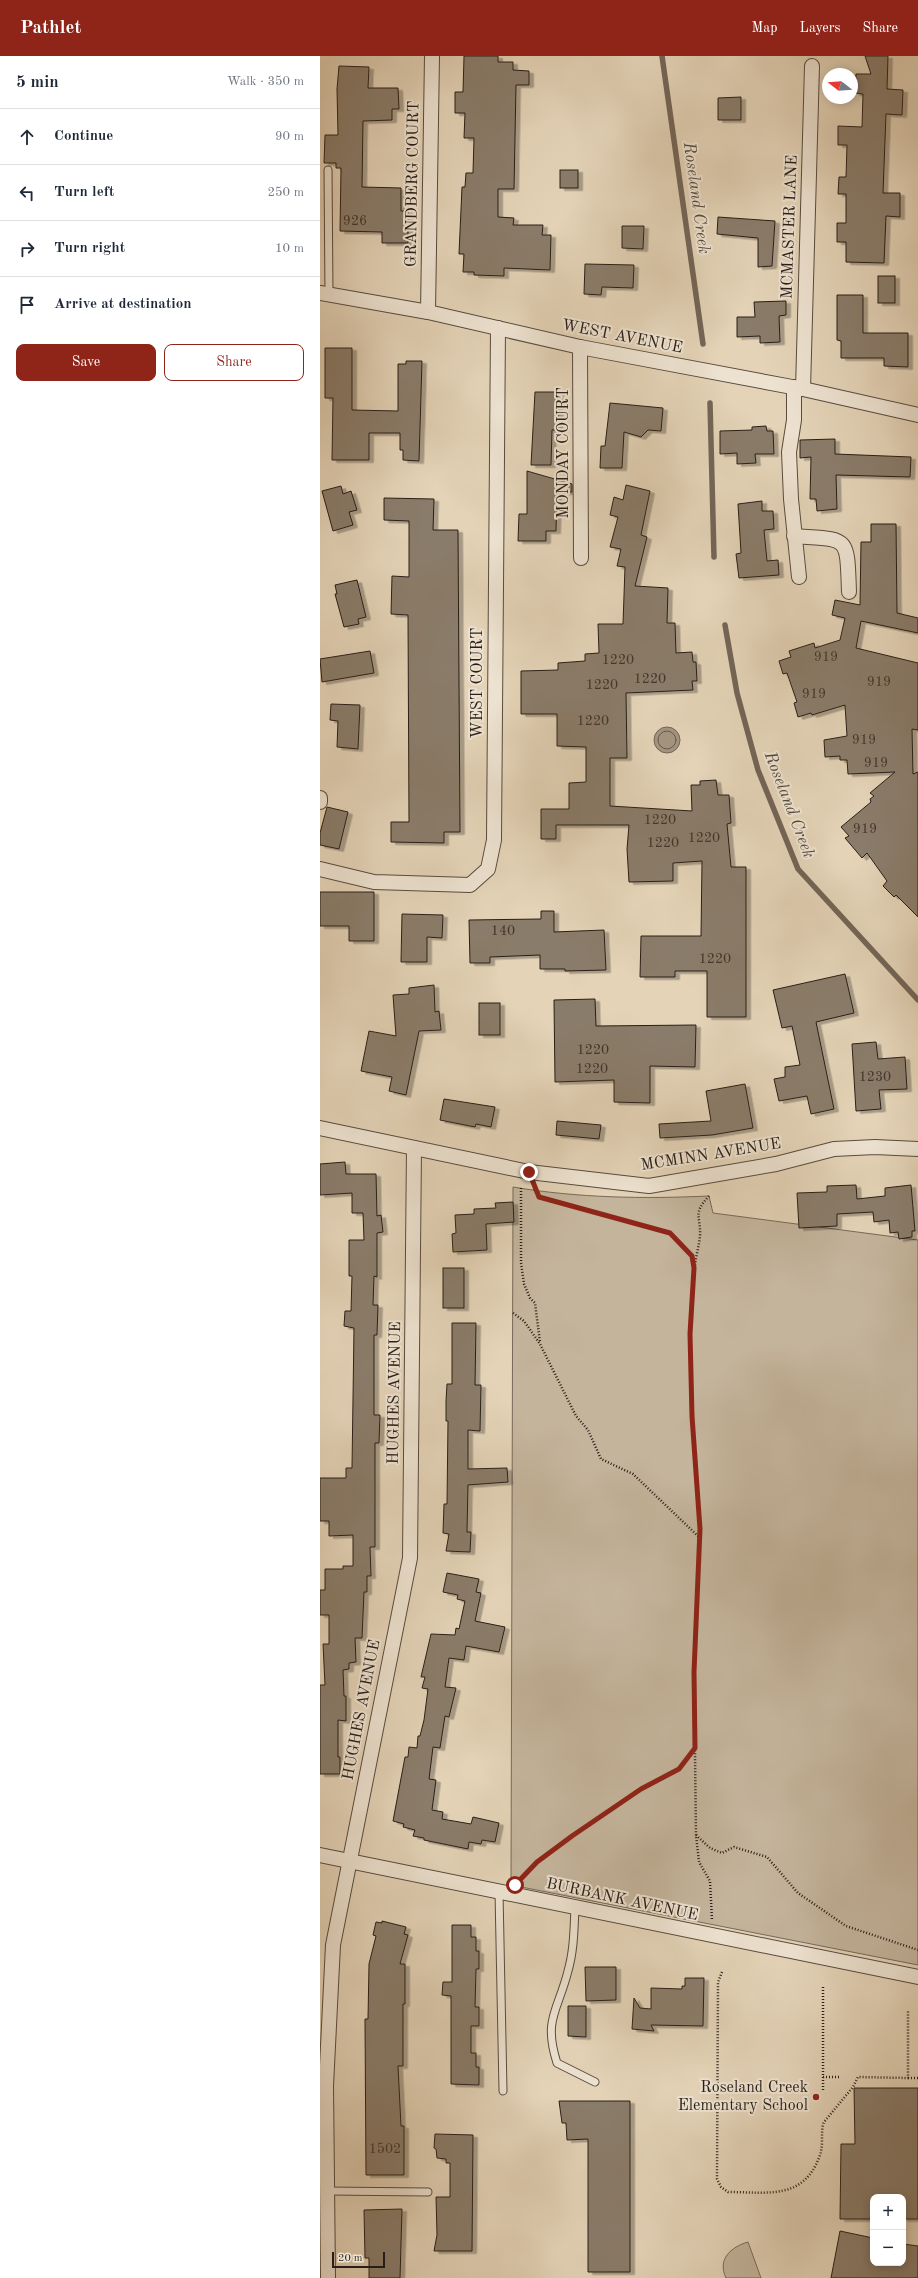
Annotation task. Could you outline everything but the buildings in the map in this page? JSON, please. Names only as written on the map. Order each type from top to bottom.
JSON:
[{"type":"street","name":"GRANDBERG COURT","points":[[428,312],[432,56]]},
{"type":"street","name":"MCMASTER LANE","points":[[799,576],[794,536],[789,452],[798,388],[812,66]]},
{"type":"street","name":"WEST AVENUE","points":[[324,294],[428,312],[580,347],[798,388],[918,416]]},
{"type":"street","name":"WEST COURT","points":[[324,870],[374,882],[470,885],[488,869],[494,840],[498,328]]},
{"type":"street","name":"MONDAY COURT","points":[[580,347],[582,558]]},
{"type":"street","points":[[794,536],[826,537],[836,539],[845,546],[848,562],[849,592]]},
{"type":"street","name":"MCMINN AVENUE","points":[[320,1128],[529,1172],[649,1186],[776,1164],[834,1149],[875,1147],[918,1149]]},
{"type":"street","name":"HUGHES AVENUE","points":[[328,2278],[326,2086],[333,1945],[410,1558],[414,1148]]},
{"type":"street","name":"BURBANK AVENUE","points":[[320,1855],[918,1977]]},
{"type":"lane","points":[[324,294],[328,170]]},
{"type":"lane","points":[[500,1892],[503,2091]]},
{"type":"lane","points":[[575,1907],[573,1948],[568,1973],[550,2025],[552,2046],[557,2063],[595,2082]]},
{"type":"lane","points":[[327,2190],[428,2192]]},
{"type":"path","points":[[529,1172],[539,1197],[670,1233],[692,1256],[694,1268]]},
{"type":"path","points":[[521,1188],[521,1263],[524,1284],[530,1298],[535,1303],[540,1344]]},
{"type":"path","points":[[709,1196],[701,1204],[697,1213],[700,1236],[694,1268],[690,1334],[691,1401],[700,1538],[694,1672],[696,1835],[700,1862],[710,1881],[712,1924]]},
{"type":"path","points":[[513,1313],[524,1321],[540,1344],[576,1416],[588,1430],[601,1460],[633,1474],[700,1538]]},
{"type":"path","points":[[515,1885],[537,1862],[566,1841],[641,1789],[679,1769],[695,1748]]},
{"type":"path","points":[[696,1835],[710,1848],[722,1853],[734,1847],[767,1857],[798,1893],[846,1926],[918,1950]]},
{"type":"path","points":[[722,1972],[718,1982],[717,2179],[724,2190],[728,2192],[779,2192],[797,2187],[812,2172],[817,2163],[822,2147],[822,2126],[824,2122],[852,2087],[858,2077],[918,2078]]},
{"type":"path","points":[[823,1985],[823,2090]]},
{"type":"path","points":[[908,2011],[908,2078]]},
{"type":"path","points":[[823,2077],[839,2077]]},
{"type":"shaded area","points":[[513,1187],[537,1191],[611,1197],[709,1196],[713,1213],[918,1240],[918,1965],[511,1885]]},
{"type":"shaded area","points":[[748,2242],[761,2278],[726,2278],[723,2265],[727,2255],[736,2247]]},
{"type":"water","points":[[667,727],[677,730],[680,740],[677,750],[667,753],[657,750],[654,740],[657,730]]},
{"type":"waterway","name":"Roseland Creek","points":[[662,56],[703,344]]},
{"type":"waterway","name":"Roseland Creek","points":[[710,403],[714,557]]},
{"type":"waterway","name":"Roseland Creek","points":[[725,625],[737,693],[758,770],[798,869],[918,1000]]},
{"type":"place","name":"Roseland Creek Elementary School","points":[[816,2097]]},
{"type":"route","points":[[515,1885],[537,1862],[552,1850],[641,1789],[679,1769],[695,1748],[694,1672],[700,1529],[692,1416],[690,1334],[694,1268],[692,1256],[670,1233],[539,1197],[535,1191],[529,1172]]}]
